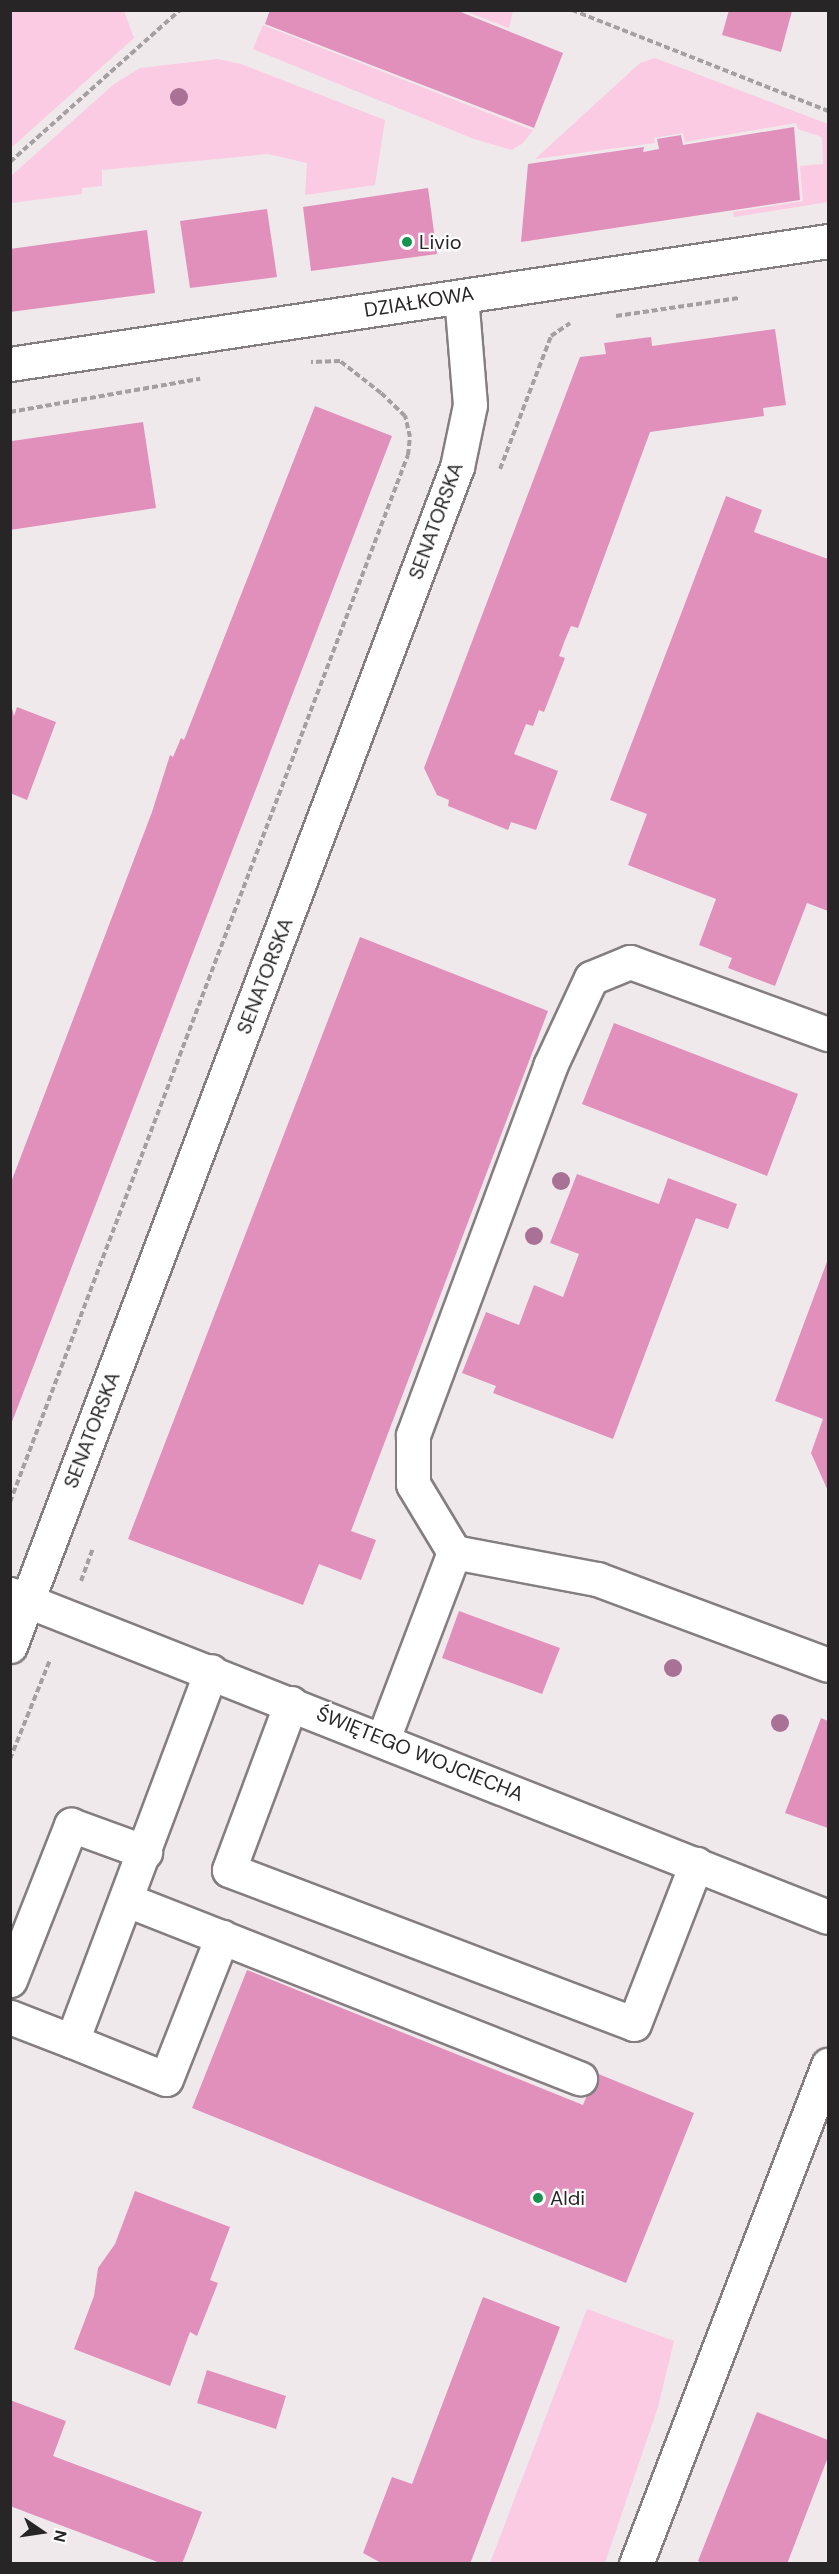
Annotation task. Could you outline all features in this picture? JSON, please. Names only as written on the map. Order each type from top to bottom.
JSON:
[{"type":"street","name":"DZIAŁKOWA","points":[[10,364],[828,241]]},
{"type":"street","name":"SENATORSKA","points":[[10,1646],[19,1597],[457,467],[470,405],[461,296]]},
{"type":"street","points":[[828,1034],[630,962],[591,978],[550,1066],[413,1435],[412,1484],[454,1552],[597,1579],[828,1665]]},
{"type":"street","points":[[383,1739],[454,1552]]},
{"type":"street","name":"ŚWIĘTEGO WOJCIECHA","points":[[19,1597],[383,1739],[828,1917]]},
{"type":"street","points":[[72,2041],[127,1900],[211,1671]]},
{"type":"street","points":[[291,1703],[229,1870],[634,2024],[696,1864]]},
{"type":"street","points":[[10,1980],[70,1825],[145,1852]]},
{"type":"street","points":[[127,1900],[580,2078]]},
{"type":"street","points":[[10,2017],[166,2079],[222,1937]]},
{"type":"street","points":[[636,2564],[828,2064]]},
{"type":"path","points":[[10,162],[180,10]]},
{"type":"path","points":[[572,10],[828,111]]},
{"type":"path","points":[[606,318],[748,296]]},
{"type":"path","points":[[495,481],[550,336],[558,328],[579,322]]},
{"type":"path","points":[[10,1502],[408,455],[410,437],[405,416],[367,380],[340,361],[300,362]]},
{"type":"path","points":[[10,412],[209,377]]},
{"type":"path","points":[[10,1759],[97,1538]]},
{"type":"shaded area","points":[[11,10],[124,11],[134,38],[11,148]]},
{"type":"shaded area","points":[[464,11],[513,11],[509,28]]},
{"type":"shaded area","points":[[263,25],[533,130],[523,143],[512,150],[474,139],[253,49]]},
{"type":"shaded area","points":[[655,58],[828,124],[828,202],[734,217],[733,212],[803,201],[800,166],[823,164],[822,137],[798,129],[796,123],[685,142],[683,133],[654,138],[655,143],[535,159],[640,63]]},
{"type":"shaded area","points":[[218,59],[241,64],[385,120],[375,185],[305,195],[307,163],[268,154],[102,170],[102,186],[82,188],[82,194],[11,203],[11,176],[114,84],[140,68]]},
{"type":"shaded area","points":[[587,2309],[674,2341],[658,2407],[605,2563],[490,2563]]},
{"type":"building","points":[[270,10],[456,10],[563,53],[534,128],[265,24]]},
{"type":"building","points":[[729,10],[792,11],[781,52],[722,35]]},
{"type":"building","points":[[794,127],[800,200],[521,242],[528,164],[644,147],[643,152],[659,149],[657,139],[681,135],[683,145]]},
{"type":"building","points":[[428,188],[437,254],[311,271],[303,207]]},
{"type":"building","points":[[267,209],[277,277],[190,288],[180,221]]},
{"type":"building","points":[[147,230],[155,293],[10,312],[10,249]]},
{"type":"building","points":[[775,329],[786,405],[763,408],[764,416],[650,432],[578,628],[571,626],[565,640],[559,656],[565,658],[544,712],[539,710],[533,726],[526,724],[514,754],[558,771],[536,830],[511,822],[508,830],[448,806],[449,800],[437,795],[424,768],[580,357],[606,354],[604,343],[651,337],[652,346]]},
{"type":"building","points":[[315,406],[392,436],[10,1427],[10,1185],[152,812],[170,755],[173,757],[181,738],[184,740]]},
{"type":"building","points":[[143,422],[156,508],[10,530],[12,441]]},
{"type":"building","points":[[726,496],[762,510],[754,532],[828,559],[828,911],[807,903],[775,986],[728,968],[732,958],[699,945],[716,899],[628,865],[647,814],[610,800]]},
{"type":"building","points":[[11,704],[14,716],[17,707],[56,722],[27,800],[10,793]]},
{"type":"building","points":[[360,937],[548,1011],[351,1531],[376,1540],[361,1580],[319,1564],[303,1605],[128,1539]]},
{"type":"building","points":[[614,1023],[798,1094],[767,1176],[582,1104]]},
{"type":"building","points":[[577,1174],[659,1204],[668,1178],[737,1204],[728,1229],[696,1218],[613,1439],[493,1393],[496,1386],[462,1373],[486,1312],[519,1325],[534,1285],[563,1297],[579,1254],[550,1243]]},
{"type":"building","points":[[828,1259],[828,1491],[811,1453],[823,1419],[775,1401]]},
{"type":"building","points":[[459,1611],[560,1648],[542,1694],[442,1658]]},
{"type":"building","points":[[821,1718],[828,1721],[828,1828],[785,1813]]},
{"type":"building","name":"Aldi","points":[[247,1970],[583,2105],[596,2073],[694,2113],[626,2283],[192,2108]]},
{"type":"building","points":[[135,2191],[230,2227],[210,2280],[218,2283],[197,2336],[190,2332],[170,2386],[74,2349],[94,2296],[98,2268],[115,2244]]},
{"type":"building","points":[[483,2297],[560,2327],[470,2564],[383,2564],[363,2553],[392,2477],[412,2484]]},
{"type":"building","points":[[207,2370],[286,2396],[276,2429],[197,2403]]},
{"type":"building","points":[[10,2400],[66,2421],[53,2456],[202,2512],[182,2564],[163,2564],[10,2506]]},
{"type":"building","points":[[757,2412],[828,2440],[828,2457],[787,2564],[704,2564],[698,2561]]},
{"type":"place","name":"Livio","points":[[407,242]]},
{"type":"place","name":"Aldi","points":[[538,2198]]}]
